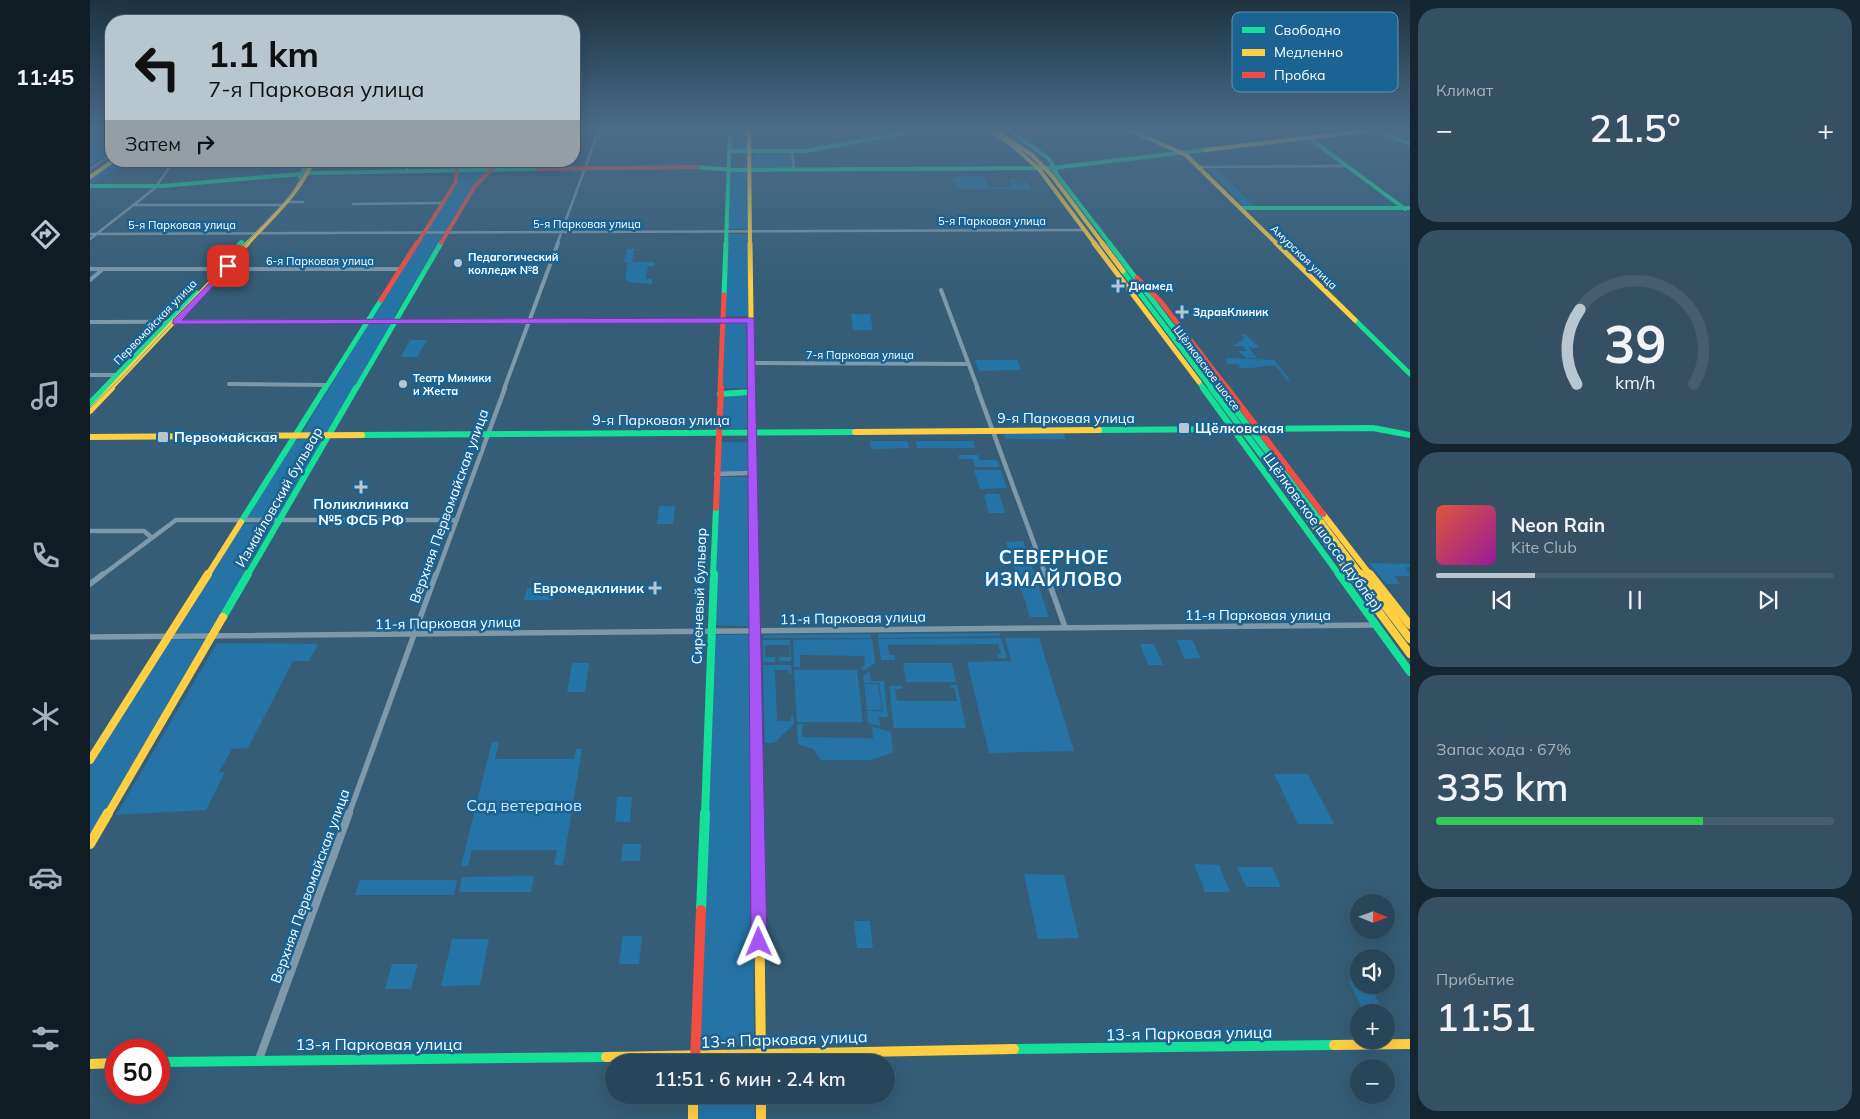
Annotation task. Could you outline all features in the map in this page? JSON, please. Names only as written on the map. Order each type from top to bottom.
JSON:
[{"type":"main road","points":[[90,186],[156,186],[203,182]]},
{"type":"main road","name":"Первомайская улица","points":[[90,411],[283,204],[299,182]]},
{"type":"main road","name":"Измайловский бульвар","points":[[90,760],[456,182]]},
{"type":"main road","name":"Измайловский бульвар","points":[[90,844],[477,182]]},
{"type":"main road","name":"Сиреневый бульвар","points":[[695,1054],[728,182]]},
{"type":"main road","points":[[750,182],[760,1054]]},
{"type":"main road","name":"Щёлковское шоссе (дублёр)","points":[[1054,182],[1058,194],[1084,230],[1410,672]]},
{"type":"main road","name":"Щёлковское шоссе","points":[[1058,182],[1075,208],[1410,654]]},
{"type":"main road","name":"Щёлковское шоссе","points":[[1060,182],[1133,274],[1408,636]]},
{"type":"main road","name":"Амурская улица","points":[[1214,182],[1410,374]]},
{"type":"main road","points":[[1369,182],[1408,210]]},
{"type":"main road","points":[[1058,194],[1075,208]]},
{"type":"main road","points":[[1240,208],[1408,210]]},
{"type":"main road","name":"Щёлковское шоссе (дублёр)","points":[[1133,274],[1161,302],[1276,454],[1410,625]]},
{"type":"main road","points":[[1138,292],[1152,320]]},
{"type":"main road","name":"Первомайская улица","points":[[90,403],[122,375]]},
{"type":"main road","points":[[720,394],[752,392]]},
{"type":"main road","name":"9-я Парковая улица","points":[[90,437],[1373,428],[1410,435]]},
{"type":"main road","points":[[1250,455],[1251,447],[1257,446],[1264,446],[1276,454]]},
{"type":"main road","name":"13-я Парковая улица","points":[[760,1054],[1410,1044]]},
{"type":"main road","name":"13-я Парковая улица","points":[[170,1062],[259,1059],[605,1059]]},
{"type":"main road","points":[[90,1064],[105,1063]]},
{"type":"main road","points":[[693,1119],[694,1104]]},
{"type":"main road","points":[[761,1104],[761,1119]]},
{"type":"street","points":[[90,239],[159,182]]},
{"type":"street","name":"Верхняя Первомайская улица","points":[[259,1059],[580,182]]},
{"type":"street","points":[[133,205],[283,204],[303,202]]},
{"type":"street","points":[[353,204],[442,203]]},
{"type":"street","name":"5-я Парковая улица","points":[[90,234],[1084,230]]},
{"type":"street","name":"6-я Парковая улица","points":[[90,269],[401,269]]},
{"type":"street","points":[[90,280],[103,269]]},
{"type":"street","points":[[941,290],[1065,627]]},
{"type":"street","points":[[90,322],[752,320]]},
{"type":"street","name":"7-я Парковая улица","points":[[752,363],[968,364]]},
{"type":"street","points":[[90,375],[122,375]]},
{"type":"street","points":[[229,384],[328,384]]},
{"type":"street","points":[[716,474],[753,473]]},
{"type":"street","points":[[90,584],[176,520],[457,520]]},
{"type":"street","points":[[90,530],[144,532],[152,538]]},
{"type":"street","name":"11-я Парковая улица","points":[[90,636],[415,635],[1376,625]]},
{"type":"green space","points":[[458,182],[475,182],[446,232],[426,232]]},
{"type":"green space","points":[[729,182],[748,182],[749,229],[727,229]]},
{"type":"green space","points":[[954,182],[987,182],[990,187],[1012,187],[1010,182],[1017,182],[1013,183],[1017,185],[1027,182],[1032,190],[958,189]]},
{"type":"green space","points":[[1220,182],[1230,182],[1256,207],[1245,207]]},
{"type":"green space","points":[[424,234],[443,234],[393,319],[372,319]]},
{"type":"green space","points":[[727,234],[748,234],[749,316],[725,316]]},
{"type":"green space","points":[[627,249],[643,249],[634,250],[632,262],[655,262],[654,266],[648,266],[646,279],[652,279],[652,284],[629,282],[625,279],[628,263],[624,262]]},
{"type":"green space","points":[[851,314],[870,314],[873,330],[853,330]]},
{"type":"green space","points":[[393,322],[328,433],[302,433],[369,323]]},
{"type":"green space","points":[[725,323],[749,323],[749,388],[722,388]]},
{"type":"green space","points":[[1242,334],[1245,334],[1259,347],[1254,349],[1248,346],[1257,358],[1246,358],[1238,351],[1247,351],[1243,346],[1233,346],[1244,339]]},
{"type":"green space","points":[[410,340],[427,340],[417,357],[401,357]]},
{"type":"green space","points":[[1226,359],[1274,360],[1290,380],[1287,380],[1275,365],[1252,368],[1248,364],[1251,368],[1240,368],[1238,364],[1227,364]]},
{"type":"green space","points":[[975,360],[1017,360],[1021,370],[979,371]]},
{"type":"green space","points":[[727,396],[750,396],[749,427],[744,429],[722,428],[722,399]]},
{"type":"green space","points":[[1004,434],[1064,434],[1066,439],[1006,439]]},
{"type":"green space","points":[[300,439],[324,440],[278,518],[247,518],[295,441]]},
{"type":"green space","points":[[870,441],[907,441],[909,448],[871,449]]},
{"type":"green space","points":[[916,441],[973,441],[975,448],[917,448]]},
{"type":"green space","points":[[721,442],[750,442],[750,472],[720,472]]},
{"type":"green space","points":[[958,455],[978,455],[980,460],[997,460],[1000,467],[975,467],[973,459],[959,459]]},
{"type":"green space","points":[[974,470],[1001,470],[1007,488],[980,489]]},
{"type":"green space","points":[[719,477],[750,477],[751,624],[747,626],[714,625]]},
{"type":"green space","points":[[987,494],[999,494],[1005,513],[989,513],[984,496]]},
{"type":"green space","points":[[659,506],[675,506],[673,524],[657,524]]},
{"type":"green space","points":[[273,524],[211,630],[205,633],[175,632],[242,525]]},
{"type":"green space","points":[[1023,541],[1049,617],[1030,617],[1006,542]]},
{"type":"green space","points":[[1369,563],[1410,564],[1410,567],[1406,567],[1410,576],[1394,576],[1400,584],[1386,584]]},
{"type":"green space","points":[[527,588],[556,588],[553,600],[524,600]]},
{"type":"green space","points":[[999,633],[1000,636],[878,638],[878,634]]},
{"type":"green space","points":[[871,634],[871,638],[763,638],[765,635]]},
{"type":"green space","points":[[716,635],[748,635],[751,639],[754,1045],[699,1046],[714,637]]},
{"type":"green space","points":[[1001,638],[1007,658],[998,658],[997,654],[1001,654],[998,644],[888,645],[889,655],[894,655],[895,660],[881,660],[878,639]]},
{"type":"green space","points":[[1005,638],[1039,638],[1074,751],[989,753],[967,662],[1011,661]]},
{"type":"green space","points":[[173,639],[205,640],[90,837],[90,766],[167,643]]},
{"type":"green space","points":[[872,639],[875,663],[863,671],[862,666],[865,666],[864,656],[800,655],[800,667],[794,667],[793,640]]},
{"type":"green space","points":[[763,640],[790,640],[791,661],[779,661],[779,657],[790,657],[789,645],[765,645],[765,657],[775,657],[775,662],[763,662]]},
{"type":"green space","points":[[1176,640],[1192,640],[1201,658],[1185,659]]},
{"type":"green space","points":[[217,643],[318,644],[309,661],[293,661],[248,748],[232,749],[219,772],[225,772],[206,810],[116,815]]},
{"type":"green space","points":[[1140,644],[1154,644],[1163,665],[1148,665]]},
{"type":"green space","points":[[572,663],[589,663],[585,692],[567,692]]},
{"type":"green space","points":[[903,663],[952,663],[956,682],[906,682]]},
{"type":"green space","points":[[763,665],[791,665],[792,674],[789,674],[788,670],[775,670],[777,721],[791,721],[791,716],[793,715],[794,724],[774,743],[765,743]]},
{"type":"green space","points":[[794,670],[857,670],[863,722],[797,722]]},
{"type":"green space","points":[[870,671],[871,681],[884,681],[888,717],[879,717],[880,726],[868,723],[867,711],[883,711],[879,683],[864,683],[863,676]]},
{"type":"green space","points":[[864,684],[878,684],[882,710],[867,710]]},
{"type":"green space","points":[[950,685],[957,685],[966,728],[894,728],[889,686],[902,686],[902,689],[895,689],[897,701],[957,701],[955,689],[951,688]]},
{"type":"green space","points":[[797,724],[810,725],[802,726],[802,737],[873,738],[872,727],[867,725],[891,732],[893,752],[872,760],[821,760],[813,749],[798,744]]},
{"type":"green space","name":"Сад ветеранов","points":[[492,742],[499,742],[495,759],[574,759],[576,749],[582,749],[563,865],[554,865],[557,850],[472,850],[468,866],[461,866]]},
{"type":"green space","points":[[1274,774],[1308,774],[1334,824],[1298,824]]},
{"type":"green space","points":[[617,797],[632,797],[630,822],[615,822]]},
{"type":"green space","points":[[623,844],[641,844],[640,861],[621,861]]},
{"type":"green space","points":[[1194,864],[1219,865],[1230,892],[1205,892]]},
{"type":"green space","points":[[1237,867],[1272,867],[1281,887],[1246,887]]},
{"type":"green space","points":[[1024,874],[1064,875],[1079,938],[1038,939]]},
{"type":"green space","points":[[534,876],[531,892],[459,892],[462,877]]},
{"type":"green space","points":[[360,880],[457,880],[454,895],[355,895]]},
{"type":"green space","points":[[854,921],[870,921],[873,948],[857,948]]},
{"type":"green space","points":[[623,936],[642,936],[639,964],[619,964]]},
{"type":"green space","points":[[452,939],[489,939],[480,985],[441,986]]},
{"type":"green space","points":[[392,964],[418,964],[411,989],[385,989]]},
{"type":"green space","points":[[1355,994],[1374,994],[1379,1004],[1360,1004]]},
{"type":"green space","points":[[698,1104],[754,1104],[755,1119],[697,1119]]},
{"type":"tram line","points":[[90,408],[124,375],[290,196],[298,182]]},
{"type":"traffic: fast","points":[[90,186],[162,186],[206,182]]},
{"type":"traffic: fast","points":[[724,295],[728,182]]},
{"type":"traffic: fast","points":[[1063,182],[1322,523]]},
{"type":"traffic: fast","points":[[1369,182],[1405,209]]},
{"type":"traffic: fast","points":[[1240,208],[1410,208]]},
{"type":"traffic: fast","points":[[211,277],[242,242]]},
{"type":"traffic: fast","points":[[223,617],[441,243]]},
{"type":"traffic: fast","points":[[1123,271],[1275,473]]},
{"type":"traffic: fast","points":[[90,403],[197,293]]},
{"type":"traffic: fast","points":[[241,522],[381,300]]},
{"type":"traffic: fast","points":[[1355,320],[1410,374]]},
{"type":"traffic: fast","points":[[1199,382],[1410,672]]},
{"type":"traffic: fast","points":[[720,394],[752,392]]},
{"type":"traffic: fast","points":[[1099,430],[1373,428],[1410,435]]},
{"type":"traffic: fast","points":[[362,435],[855,432]]},
{"type":"traffic: fast","points":[[753,453],[759,886]]},
{"type":"traffic: fast","points":[[701,910],[716,508]]},
{"type":"traffic: fast","points":[[1014,1049],[1334,1045]]},
{"type":"traffic: fast","points":[[170,1062],[605,1057]]},
{"type":"traffic: slow","points":[[90,411],[293,195],[302,182]]},
{"type":"traffic: slow","points":[[750,182],[753,453]]},
{"type":"traffic: slow","points":[[1049,182],[1199,382]]},
{"type":"traffic: slow","points":[[1057,182],[1123,271]]},
{"type":"traffic: slow","points":[[1214,182],[1355,320]]},
{"type":"traffic: slow","points":[[855,432],[1099,430]]},
{"type":"traffic: slow","points":[[90,437],[362,435]]},
{"type":"traffic: slow","points":[[1275,473],[1410,654]]},
{"type":"traffic: slow","points":[[1323,514],[1410,625]]},
{"type":"traffic: slow","points":[[90,760],[241,522]]},
{"type":"traffic: slow","points":[[1322,523],[1410,639]]},
{"type":"traffic: slow","points":[[90,844],[223,617]]},
{"type":"traffic: slow","points":[[759,886],[761,1054]]},
{"type":"traffic: slow","points":[[1334,1045],[1410,1044]]},
{"type":"traffic: slow","points":[[759,1054],[1014,1049]]},
{"type":"traffic: slow","points":[[90,1064],[105,1063]]},
{"type":"traffic: slow","points":[[693,1104],[693,1119]]},
{"type":"traffic: slow","points":[[761,1104],[761,1119]]},
{"type":"traffic: jam","points":[[381,300],[456,182]]},
{"type":"traffic: jam","points":[[441,243],[479,182]]},
{"type":"traffic: jam","points":[[1137,278],[1161,302],[1323,514]]},
{"type":"traffic: jam","points":[[716,508],[724,295]]},
{"type":"traffic: jam","points":[[695,1054],[701,910]]},
{"type":"place","name":"Педагогический колледж №8","points":[[458,263]]},
{"type":"place","name":"Диамед","points":[[1118,286]]},
{"type":"place","name":"ЗдравКлиник","points":[[1182,312]]},
{"type":"place","name":"Театр Мимики и Жеста","points":[[403,384]]},
{"type":"place","name":"Щёлковская","points":[[1184,428]]},
{"type":"place","name":"Первомайская","points":[[163,437]]},
{"type":"place","name":"Поликлиника №5 ФСБ РФ","points":[[361,487]]},
{"type":"place","name":"Евромедклиник","points":[[655,588]]},
{"type":"district","name":"СЕВЕРНОЕ ИЗМАЙЛОВО","points":[[1054,568]]},
{"type":"route","points":[[228,266],[176,322],[752,320],[759,942]]}]
